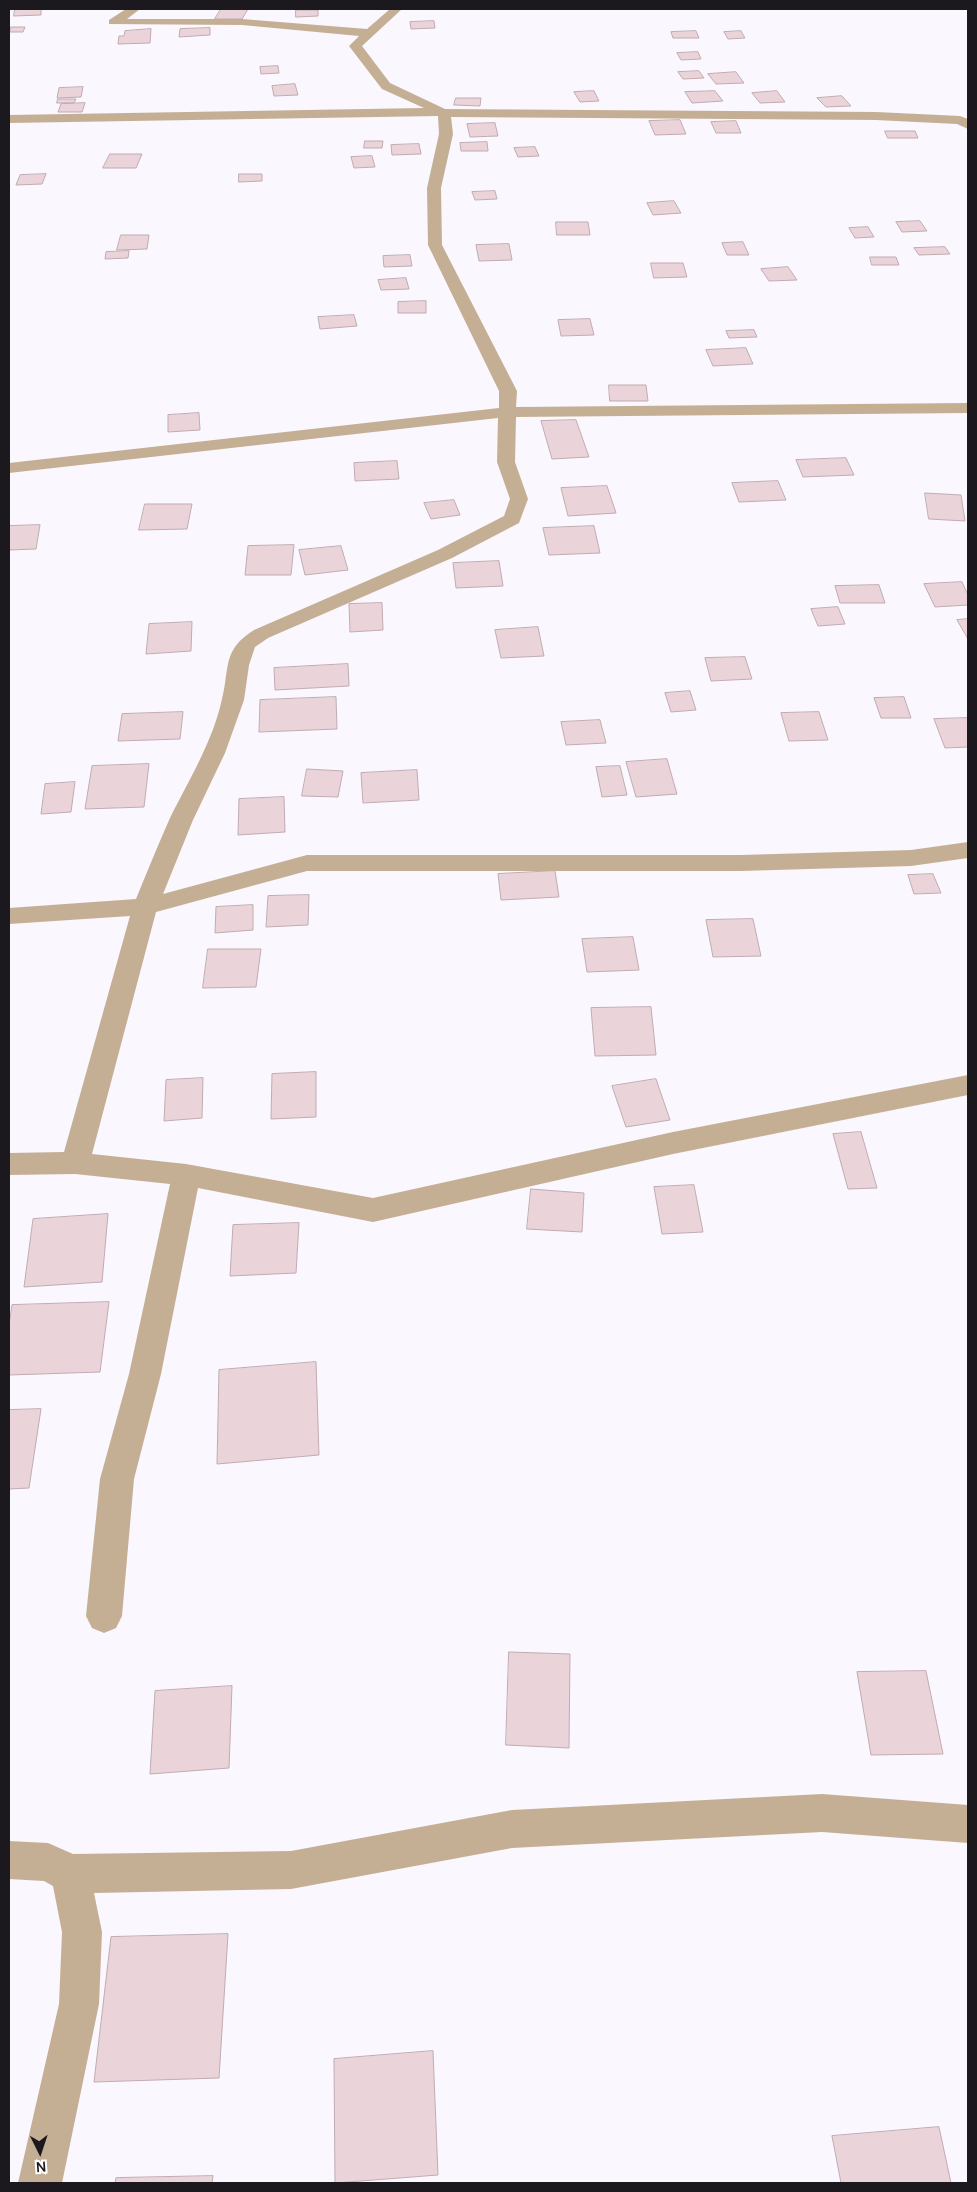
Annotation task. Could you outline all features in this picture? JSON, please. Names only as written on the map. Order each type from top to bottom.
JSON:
[{"type":"street","points":[[134,9],[113,22],[242,22],[369,33]]},
{"type":"street","points":[[396,9],[355,46],[386,86],[444,113]]},
{"type":"street","points":[[75,1163],[145,908],[181,820],[214,753],[233,700],[238,665],[246,644],[261,634],[445,554],[512,519],[519,499],[506,462],[508,391],[435,245],[434,188],[446,134],[444,113]]},
{"type":"street","points":[[9,119],[216,114],[444,113],[876,116],[960,120],[968,126]]},
{"type":"street","points":[[9,468],[508,412],[968,408]]},
{"type":"street","points":[[9,916],[145,908],[308,863],[741,864],[911,858],[968,850]]},
{"type":"street","points":[[9,1164],[75,1163],[186,1174],[374,1210],[674,1143],[968,1085]]},
{"type":"street","points":[[104,1616],[117,1479],[145,1374],[186,1174]]},
{"type":"street","points":[[9,1860],[48,1862],[70,1874],[290,1870],[512,1829],[822,1813],[968,1824]]},
{"type":"street","points":[[40,2183],[79,2004],[82,1932],[70,1874]]},
{"type":"building","points":[[15,9],[41,9],[41,15],[14,16]]},
{"type":"building","points":[[221,9],[248,9],[242,19],[215,19]]},
{"type":"building","points":[[296,10],[318,10],[318,16],[296,17]]},
{"type":"building","points":[[434,21],[435,28],[411,29],[410,22]]},
{"type":"building","points":[[11,27],[25,27],[23,32],[10,32]]},
{"type":"building","points":[[210,28],[210,35],[179,37],[180,29]]},
{"type":"building","points":[[151,29],[150,43],[118,44],[119,36],[124,36],[125,31]]},
{"type":"building","points":[[696,31],[699,38],[673,38],[671,32]]},
{"type":"building","points":[[741,31],[745,38],[728,39],[724,32]]},
{"type":"building","points":[[698,52],[701,59],[681,60],[677,53]]},
{"type":"building","points":[[278,66],[279,73],[261,74],[260,67]]},
{"type":"building","points":[[699,71],[704,78],[683,79],[678,72]]},
{"type":"building","points":[[736,72],[744,83],[716,84],[708,74]]},
{"type":"building","points":[[295,84],[298,95],[274,96],[272,86]]},
{"type":"building","points":[[83,87],[81,97],[57,98],[59,88]]},
{"type":"building","points":[[594,91],[599,101],[580,102],[574,92]]},
{"type":"building","points":[[715,91],[723,101],[692,103],[685,92]]},
{"type":"building","points":[[777,91],[785,102],[760,103],[752,93]]},
{"type":"building","points":[[842,96],[851,106],[826,107],[817,98]]},
{"type":"building","points":[[456,98],[481,98],[480,106],[454,105]]},
{"type":"building","points":[[58,99],[76,99],[74,103],[57,103]]},
{"type":"building","points":[[85,103],[82,112],[58,112],[61,104]]},
{"type":"building","points":[[680,120],[686,134],[655,135],[649,121]]},
{"type":"building","points":[[736,121],[741,133],[716,133],[711,122]]},
{"type":"building","points":[[495,123],[498,136],[470,137],[467,124]]},
{"type":"building","points":[[885,131],[915,131],[918,138],[888,138]]},
{"type":"building","points":[[365,141],[383,141],[382,148],[364,148]]},
{"type":"building","points":[[487,142],[488,151],[461,151],[460,143]]},
{"type":"building","points":[[419,144],[421,154],[392,155],[391,145]]},
{"type":"building","points":[[535,147],[539,156],[518,157],[514,148]]},
{"type":"building","points":[[110,154],[142,154],[136,168],[103,168]]},
{"type":"building","points":[[372,156],[375,167],[354,168],[351,157]]},
{"type":"building","points":[[46,174],[42,184],[16,185],[20,175]]},
{"type":"building","points":[[239,174],[262,174],[262,181],[239,182]]},
{"type":"building","points":[[495,191],[497,199],[475,200],[472,192]]},
{"type":"building","points":[[674,201],[681,213],[653,215],[647,203]]},
{"type":"building","points":[[920,221],[927,231],[902,232],[896,222]]},
{"type":"building","points":[[556,222],[588,222],[590,235],[557,235]]},
{"type":"building","points":[[868,227],[874,237],[855,238],[849,228]]},
{"type":"building","points":[[121,235],[149,235],[147,249],[117,250]]},
{"type":"building","points":[[743,242],[749,255],[727,255],[722,243]]},
{"type":"building","points":[[509,244],[512,260],[479,261],[476,245]]},
{"type":"building","points":[[945,247],[950,254],[919,255],[914,248]]},
{"type":"building","points":[[129,251],[128,258],[105,259],[106,252]]},
{"type":"building","points":[[410,255],[412,266],[384,267],[383,256]]},
{"type":"building","points":[[870,257],[896,257],[899,265],[872,265]]},
{"type":"building","points":[[651,263],[683,263],[687,277],[654,278]]},
{"type":"building","points":[[788,267],[797,280],[769,281],[761,269]]},
{"type":"building","points":[[406,278],[409,289],[381,290],[378,280]]},
{"type":"building","points":[[426,301],[426,313],[398,313],[398,302]]},
{"type":"building","points":[[354,315],[357,326],[320,329],[318,317]]},
{"type":"building","points":[[590,319],[594,335],[561,336],[558,320]]},
{"type":"building","points":[[754,330],[757,337],[729,338],[726,331]]},
{"type":"building","points":[[746,348],[753,364],[713,366],[706,350]]},
{"type":"building","points":[[609,385],[646,385],[648,401],[610,401]]},
{"type":"building","points":[[199,413],[200,430],[168,432],[168,415]]},
{"type":"building","points":[[576,420],[589,457],[552,459],[541,421]]},
{"type":"building","points":[[846,458],[854,475],[803,477],[796,460]]},
{"type":"building","points":[[397,461],[399,479],[355,481],[354,463]]},
{"type":"building","points":[[778,481],[786,500],[739,502],[732,483]]},
{"type":"building","points":[[607,486],[616,513],[568,516],[561,488]]},
{"type":"building","points":[[925,493],[961,495],[965,521],[929,519]]},
{"type":"building","points":[[454,500],[460,515],[431,519],[424,503]]},
{"type":"building","points":[[145,504],[192,504],[187,529],[139,530]]},
{"type":"building","points":[[40,525],[36,549],[9,550],[9,526]]},
{"type":"building","points":[[594,526],[600,553],[549,555],[543,528]]},
{"type":"building","points":[[294,545],[291,575],[245,575],[248,546]]},
{"type":"building","points":[[341,546],[348,570],[305,575],[299,550]]},
{"type":"building","points":[[499,561],[503,586],[456,588],[453,563]]},
{"type":"building","points":[[962,582],[968,595],[968,605],[935,607],[924,584]]},
{"type":"building","points":[[879,585],[885,603],[840,603],[835,586]]},
{"type":"building","points":[[382,603],[383,630],[350,632],[349,604]]},
{"type":"building","points":[[838,607],[845,624],[818,626],[811,609]]},
{"type":"building","points":[[968,619],[968,639],[957,620]]},
{"type":"building","points":[[192,622],[191,651],[146,654],[149,624]]},
{"type":"building","points":[[538,627],[544,656],[501,658],[495,630]]},
{"type":"building","points":[[745,657],[752,679],[711,681],[705,658]]},
{"type":"building","points":[[348,664],[349,686],[275,690],[274,668]]},
{"type":"building","points":[[690,691],[696,710],[671,712],[665,693]]},
{"type":"building","points":[[336,697],[337,729],[259,732],[260,700]]},
{"type":"building","points":[[904,697],[911,718],[881,718],[874,698]]},
{"type":"building","points":[[183,712],[180,739],[118,741],[122,714]]},
{"type":"building","points":[[819,712],[828,740],[789,741],[781,713]]},
{"type":"building","points":[[968,718],[968,747],[945,748],[934,719]]},
{"type":"building","points":[[600,720],[606,743],[566,745],[561,722]]},
{"type":"building","points":[[667,759],[677,794],[636,797],[626,762]]},
{"type":"building","points":[[149,764],[144,807],[85,809],[92,766]]},
{"type":"building","points":[[620,766],[627,795],[602,797],[596,767]]},
{"type":"building","points":[[307,769],[343,771],[338,797],[302,796]]},
{"type":"building","points":[[417,770],[419,800],[363,803],[361,773]]},
{"type":"building","points":[[75,782],[71,812],[41,814],[45,784]]},
{"type":"building","points":[[284,797],[285,832],[238,835],[239,799]]},
{"type":"building","points":[[555,871],[559,897],[501,900],[498,874]]},
{"type":"building","points":[[933,874],[941,893],[914,894],[908,875]]},
{"type":"building","points":[[309,895],[308,925],[266,927],[268,896]]},
{"type":"building","points":[[253,905],[253,930],[215,933],[216,907]]},
{"type":"building","points":[[753,919],[761,956],[713,957],[706,920]]},
{"type":"building","points":[[633,937],[639,970],[587,972],[582,939]]},
{"type":"building","points":[[208,949],[261,949],[256,987],[203,988]]},
{"type":"building","points":[[651,1007],[656,1055],[595,1056],[591,1008]]},
{"type":"building","points":[[316,1072],[316,1117],[271,1119],[272,1074]]},
{"type":"building","points":[[203,1078],[202,1118],[164,1121],[166,1080]]},
{"type":"building","points":[[656,1079],[670,1120],[626,1127],[612,1086]]},
{"type":"building","points":[[861,1132],[877,1188],[848,1189],[833,1134]]},
{"type":"building","points":[[694,1185],[703,1232],[662,1234],[654,1187]]},
{"type":"building","points":[[531,1189],[584,1193],[582,1232],[527,1229]]},
{"type":"building","points":[[108,1214],[102,1282],[24,1287],[33,1219]]},
{"type":"building","points":[[299,1223],[296,1273],[230,1276],[233,1225]]},
{"type":"building","points":[[109,1302],[100,1372],[9,1375],[9,1325],[12,1305]]},
{"type":"building","points":[[316,1362],[319,1455],[217,1464],[219,1370]]},
{"type":"building","points":[[41,1409],[29,1488],[9,1489],[9,1410]]},
{"type":"building","points":[[509,1652],[570,1654],[569,1748],[506,1745]]},
{"type":"building","points":[[926,1671],[943,1754],[871,1755],[857,1672]]},
{"type":"building","points":[[232,1686],[229,1768],[150,1774],[155,1691]]},
{"type":"building","points":[[228,1934],[219,2078],[94,2082],[111,1937]]},
{"type":"building","points":[[433,2051],[438,2175],[335,2183],[334,2059]]},
{"type":"building","points":[[939,2127],[951,2183],[841,2183],[832,2136]]},
{"type":"building","points":[[213,2176],[212,2183],[115,2183],[116,2178]]}]
